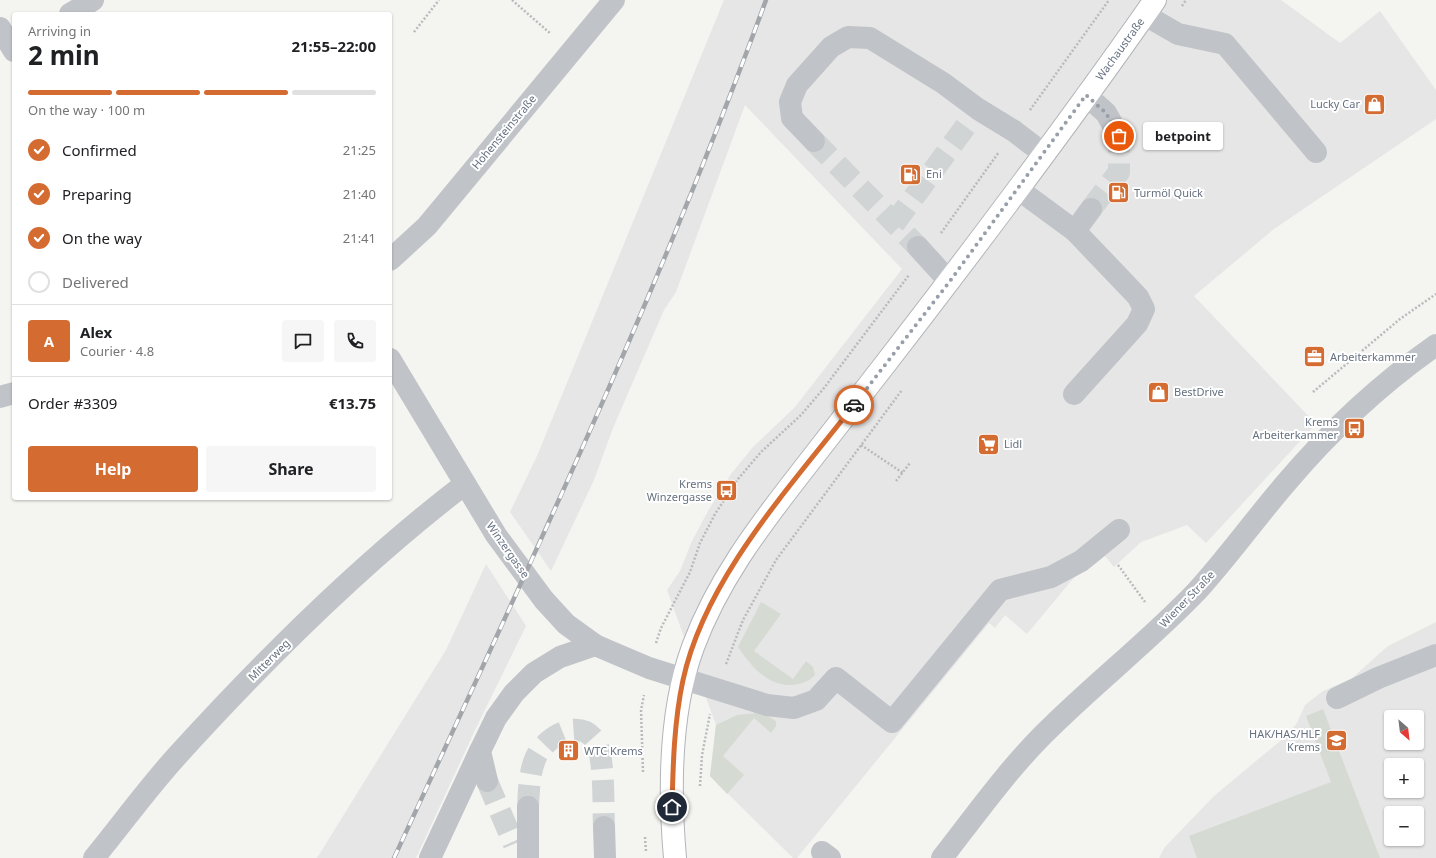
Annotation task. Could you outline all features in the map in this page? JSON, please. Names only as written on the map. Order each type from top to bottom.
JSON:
[{"type":"main road","name":"Wachaustraße","points":[[675,858],[672,807],[674,752],[683,680],[693,648],[711,604],[748,543],[950,281],[1150,8]]},
{"type":"street","points":[[73,12],[93,0]]},
{"type":"street","name":"Hohensteinstraße","points":[[392,258],[427,226],[614,0]]},
{"type":"street","points":[[1150,8],[1178,34],[1225,44],[1316,152]]},
{"type":"street","points":[[0,28],[10,50]]},
{"type":"street","points":[[814,141],[792,118],[790,102],[797,85],[831,47],[848,37],[870,38],[943,83],[973,116],[1014,131],[1044,154]]},
{"type":"street","points":[[1086,95],[1106,113],[1119,136]]},
{"type":"street","points":[[1018,189],[1075,231],[1138,297],[1144,308],[1137,324],[1074,394]]},
{"type":"street","points":[[1075,231],[1091,209]]},
{"type":"street","points":[[921,251],[950,281]]},
{"type":"street","name":"Wiener Straße","points":[[942,858],[1023,756],[1051,726],[1166,623],[1197,590],[1318,446],[1351,413],[1407,366],[1436,345]]},
{"type":"street","name":"Winzergasse","points":[[392,362],[496,535],[544,600],[566,624],[595,645],[649,668],[683,680],[767,705],[794,708],[816,700],[836,678],[892,722],[1000,590],[1057,574],[1081,561],[1119,530]]},
{"type":"street","points":[[0,397],[12,394]]},
{"type":"street","name":"Mitterweg","points":[[94,858],[175,758],[269,659],[358,573],[419,519],[465,484]]},
{"type":"street","points":[[430,858],[496,718],[514,692],[534,673],[560,657],[595,645]]},
{"type":"street","points":[[1336,698],[1378,678],[1436,655]]},
{"type":"street","points":[[480,751],[487,781]]},
{"type":"street","points":[[521,853],[528,807]]},
{"type":"street","points":[[604,827],[605,858]]},
{"type":"path","points":[[414,32],[439,0]]},
{"type":"path","points":[[512,0],[555,37]]},
{"type":"path","points":[[661,628],[690,572],[700,543],[715,514],[738,479],[761,452],[801,414],[824,388],[921,251],[1014,131],[1109,0]]},
{"type":"path","points":[[1313,392],[1400,319],[1436,294]]},
{"type":"path","points":[[861,445],[903,473]]},
{"type":"path","points":[[896,481],[910,463]]},
{"type":"path","points":[[1122,570],[1145,602]]},
{"type":"path","points":[[700,790],[702,755],[708,721]]},
{"type":"shaded area","points":[[724,0],[1281,0],[1340,43],[1380,11],[1436,90],[1436,119],[1274,229],[1194,296],[1316,424],[1206,543],[1187,525],[1141,542],[1114,567],[1105,556],[1090,568],[1088,565],[1071,581],[1027,634],[1005,615],[995,628],[989,623],[797,858],[793,858],[710,776],[716,725],[667,590],[680,571],[692,541],[708,511],[731,474],[753,447],[795,407],[902,269],[745,105],[676,292],[664,310],[613,428],[594,480],[551,571],[510,512],[537,456]]},
{"type":"shaded area","points":[[486,564],[526,626],[475,730],[416,858],[317,858],[446,650]]},
{"type":"shaded area","points":[[761,602],[781,614],[754,651],[793,679],[806,661],[813,667],[815,675],[807,681],[792,685],[775,682],[760,674],[738,647]]},
{"type":"shaded area","name":"HAK/HAS/HLF Krems","points":[[1436,622],[1436,858],[1159,858],[1165,847],[1214,796],[1285,737],[1297,723],[1305,705],[1323,691],[1351,679],[1388,646]]},
{"type":"shaded area","points":[[1323,709],[1380,858],[1197,858],[1189,836],[1331,782],[1306,716]]},
{"type":"shaded area","points":[[757,713],[768,716],[776,721],[776,726],[771,733],[754,718],[723,756],[744,775],[727,794],[710,776],[716,725],[737,715]]},
{"type":"tunnel","points":[[894,224],[968,123]]},
{"type":"tunnel","points":[[1091,209],[1119,172],[1119,136]]},
{"type":"tunnel","points":[[814,141],[918,247]]},
{"type":"tunnel","points":[[528,807],[532,769],[536,757],[547,743],[563,732],[580,730],[588,733],[595,740],[598,747],[602,769],[604,827]]},
{"type":"tunnel","points":[[487,781],[514,844]]},
{"type":"railway","points":[[394,858],[541,539],[636,326],[725,109],[766,0]]},
{"type":"way so far","points":[[854,405],[950,281],[1086,95],[1106,113],[1119,136]]},
{"type":"place","name":"Lucky Car","points":[[1375,104]]},
{"type":"place","name":"betpoint","points":[[1119,136]]},
{"type":"place","name":"Eni","points":[[910,174]]},
{"type":"place","name":"Turmöl Quick","points":[[1119,193]]},
{"type":"place","name":"Arbeiterkammer","points":[[1314,357]]},
{"type":"place","name":"BestDrive","points":[[1159,392]]},
{"type":"place","name":"Krems Arbeiterkammer","points":[[1354,428]]},
{"type":"place","name":"Lidl","points":[[989,444]]},
{"type":"place","name":"Krems Winzergasse","points":[[727,490]]},
{"type":"place","name":"HAK/HAS/HLF Krems","points":[[1336,740]]},
{"type":"place","name":"WTC Krems","points":[[568,751]]},
{"type":"route","points":[[672,807],[677,716],[683,680],[693,648],[711,604],[729,572],[768,515],[854,405]]}]
